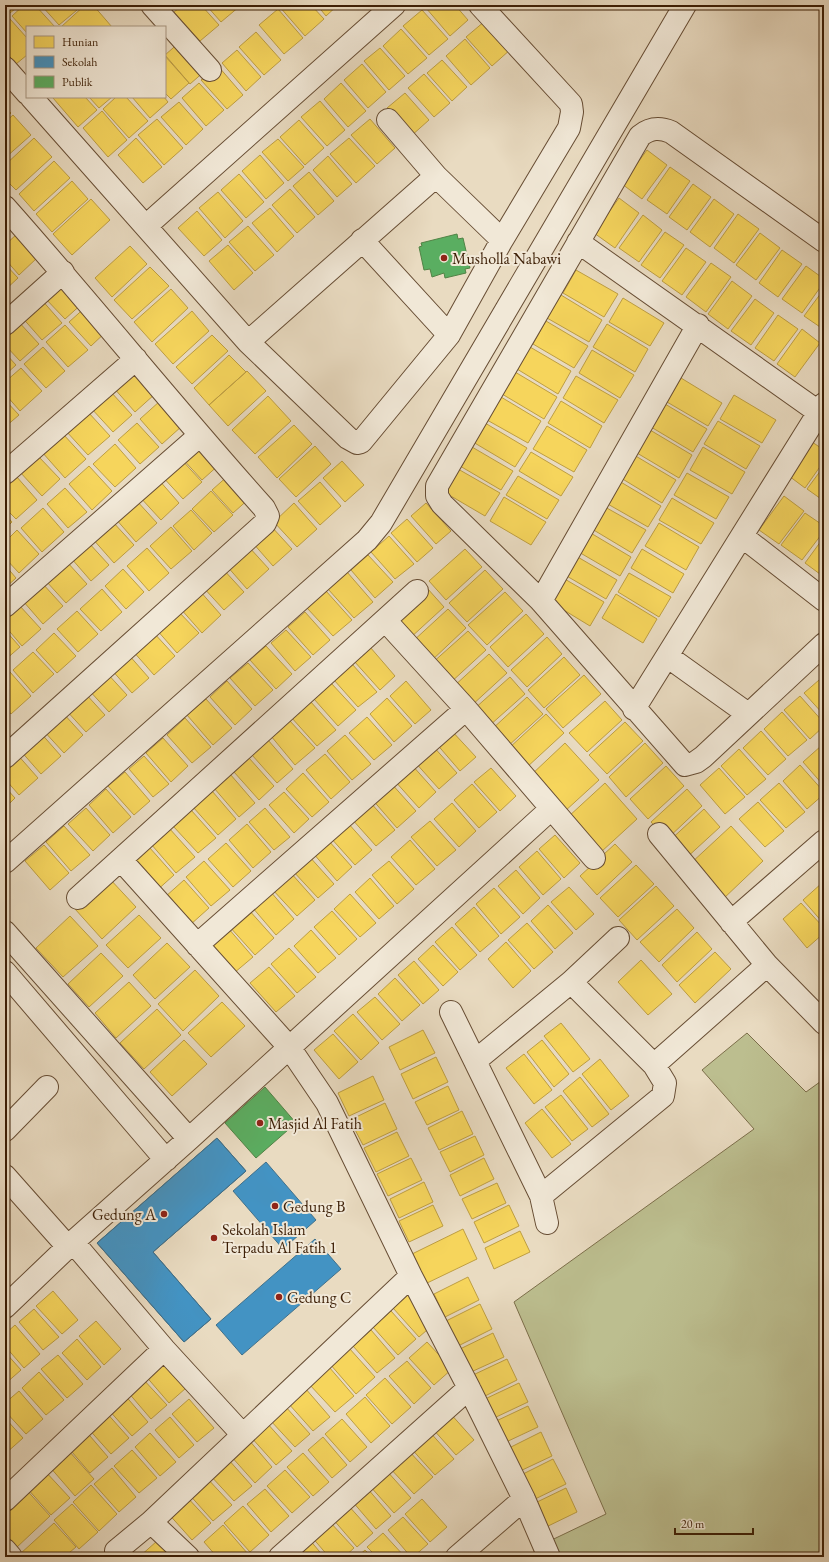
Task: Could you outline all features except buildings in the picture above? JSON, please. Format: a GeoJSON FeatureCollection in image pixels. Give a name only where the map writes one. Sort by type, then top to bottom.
{"type":"FeatureCollection","features":[{"type":"Feature","properties":{"kind":"street"},"geometry":{"type":"LineString","coordinates":[[152,5],[210,70]]}},
{"type":"Feature","properties":{"kind":"street"},"geometry":{"type":"LineString","coordinates":[[146,226],[394,5]]}},
{"type":"Feature","properties":{"kind":"street"},"geometry":{"type":"LineString","coordinates":[[32,98],[248,342],[348,438],[357,443],[364,439],[449,335],[502,240],[569,128],[572,112],[571,104],[480,5]]}},
{"type":"Feature","properties":{"kind":"street"},"geometry":{"type":"LineString","coordinates":[[5,862],[367,540],[381,523],[685,5]]}},
{"type":"Feature","properties":{"kind":"street"},"geometry":{"type":"LineString","coordinates":[[5,68],[26,92]]}},
{"type":"Feature","properties":{"kind":"street"},"geometry":{"type":"LineString","coordinates":[[388,120],[436,176],[502,240]]}},
{"type":"Feature","properties":{"kind":"street"},"geometry":{"type":"LineString","coordinates":[[824,241],[671,132],[654,128],[646,131],[640,136],[437,486],[437,496],[442,504],[541,601],[634,709],[685,765],[696,762],[824,644]]}},
{"type":"Feature","properties":{"kind":"street"},"geometry":{"type":"LineString","coordinates":[[248,342],[436,176]]}},
{"type":"Feature","properties":{"kind":"street"},"geometry":{"type":"LineString","coordinates":[[5,207],[63,272],[199,436],[264,508],[268,516],[265,523],[5,757]]}},
{"type":"Feature","properties":{"kind":"street"},"geometry":{"type":"LineString","coordinates":[[362,240],[449,335]]}},
{"type":"Feature","properties":{"kind":"street"},"geometry":{"type":"LineString","coordinates":[[578,242],[822,411],[634,709]]}},
{"type":"Feature","properties":{"kind":"street"},"geometry":{"type":"LineString","coordinates":[[5,324],[63,272]]}},
{"type":"Feature","properties":{"kind":"street"},"geometry":{"type":"LineString","coordinates":[[541,601],[698,325]]}},
{"type":"Feature","properties":{"kind":"street"},"geometry":{"type":"LineString","coordinates":[[5,473],[136,359]]}},
{"type":"Feature","properties":{"kind":"street"},"geometry":{"type":"LineString","coordinates":[[5,606],[199,436]]}},
{"type":"Feature","properties":{"kind":"street"},"geometry":{"type":"LineString","coordinates":[[743,537],[824,600]]}},
{"type":"Feature","properties":{"kind":"street"},"geometry":{"type":"LineString","coordinates":[[78,898],[417,592]]}},
{"type":"Feature","properties":{"kind":"street"},"geometry":{"type":"LineString","coordinates":[[385,620],[466,709],[594,858]]}},
{"type":"Feature","properties":{"kind":"street"},"geometry":{"type":"LineString","coordinates":[[667,656],[748,714]]}},
{"type":"Feature","properties":{"kind":"street"},"geometry":{"type":"LineString","coordinates":[[197,945],[466,709]]}},
{"type":"Feature","properties":{"kind":"street"},"geometry":{"type":"LineString","coordinates":[[5,1307],[71,1244],[166,1160],[288,1047],[551,809]]}},
{"type":"Feature","properties":{"kind":"street"},"geometry":{"type":"LineString","coordinates":[[659,834],[767,965],[824,1023]]}},
{"type":"Feature","properties":{"kind":"street"},"geometry":{"type":"LineString","coordinates":[[731,922],[824,841]]}},
{"type":"Feature","properties":{"kind":"street"},"geometry":{"type":"LineString","coordinates":[[121,860],[288,1047],[327,1103],[411,1276],[524,1499],[549,1557]]}},
{"type":"Feature","properties":{"kind":"street"},"geometry":{"type":"LineString","coordinates":[[5,932],[189,1139]]}},
{"type":"Feature","properties":{"kind":"street"},"geometry":{"type":"LineString","coordinates":[[475,1061],[571,982],[618,938]]}},
{"type":"Feature","properties":{"kind":"street"},"geometry":{"type":"LineString","coordinates":[[5,968],[22,952]]}},
{"type":"Feature","properties":{"kind":"street"},"geometry":{"type":"LineString","coordinates":[[654,1065],[767,965]]}},
{"type":"Feature","properties":{"kind":"street"},"geometry":{"type":"LineString","coordinates":[[5,972],[166,1160]]}},
{"type":"Feature","properties":{"kind":"street"},"geometry":{"type":"LineString","coordinates":[[542,1196],[663,1096],[665,1083],[654,1065],[571,982]]}},
{"type":"Feature","properties":{"kind":"street"},"geometry":{"type":"LineString","coordinates":[[451,1012],[542,1196],[547,1223]]}},
{"type":"Feature","properties":{"kind":"street"},"geometry":{"type":"LineString","coordinates":[[5,1130],[47,1087]]}},
{"type":"Feature","properties":{"kind":"street"},"geometry":{"type":"LineString","coordinates":[[5,1176],[71,1244],[164,1350],[242,1434]]}},
{"type":"Feature","properties":{"kind":"street"},"geometry":{"type":"LineString","coordinates":[[116,1551],[151,1522],[242,1434],[411,1276]]}},
{"type":"Feature","properties":{"kind":"street"},"geometry":{"type":"LineString","coordinates":[[5,1500],[164,1350]]}},
{"type":"Feature","properties":{"kind":"street"},"geometry":{"type":"LineString","coordinates":[[280,1557],[469,1388]]}},
{"type":"Feature","properties":{"kind":"street"},"geometry":{"type":"LineString","coordinates":[[457,1557],[524,1499]]}},
{"type":"Feature","properties":{"kind":"street"},"geometry":{"type":"LineString","coordinates":[[151,1522],[188,1557]]}},
{"type":"Feature","properties":{"kind":"street"},"geometry":{"type":"LineString","coordinates":[[5,1550],[11,1557]]}},
{"type":"Feature","properties":{"kind":"green space"},"geometry":{"type":"Polygon","coordinates":[[[747,1033],[806,1092],[824,1079],[824,1557],[542,1557],[537,1547],[606,1514],[514,1302],[754,1129],[702,1070],[747,1033]]]}},
{"type":"Feature","properties":{"kind":"place","name":"Musholla Nabawi"},"geometry":{"type":"Point","coordinates":[444,258]}},
{"type":"Feature","properties":{"kind":"place","name":"Masjid Al Fatih"},"geometry":{"type":"Point","coordinates":[260,1123]}},
{"type":"Feature","properties":{"kind":"place","name":"Gedung B"},"geometry":{"type":"Point","coordinates":[275,1206]}},
{"type":"Feature","properties":{"kind":"place","name":"Gedung A"},"geometry":{"type":"Point","coordinates":[164,1214]}},
{"type":"Feature","properties":{"kind":"place","name":"Sekolah Islam Terpadu Al Fatih 1"},"geometry":{"type":"Point","coordinates":[214,1238]}},
{"type":"Feature","properties":{"kind":"place","name":"Gedung C"},"geometry":{"type":"Point","coordinates":[279,1297]}}]}
